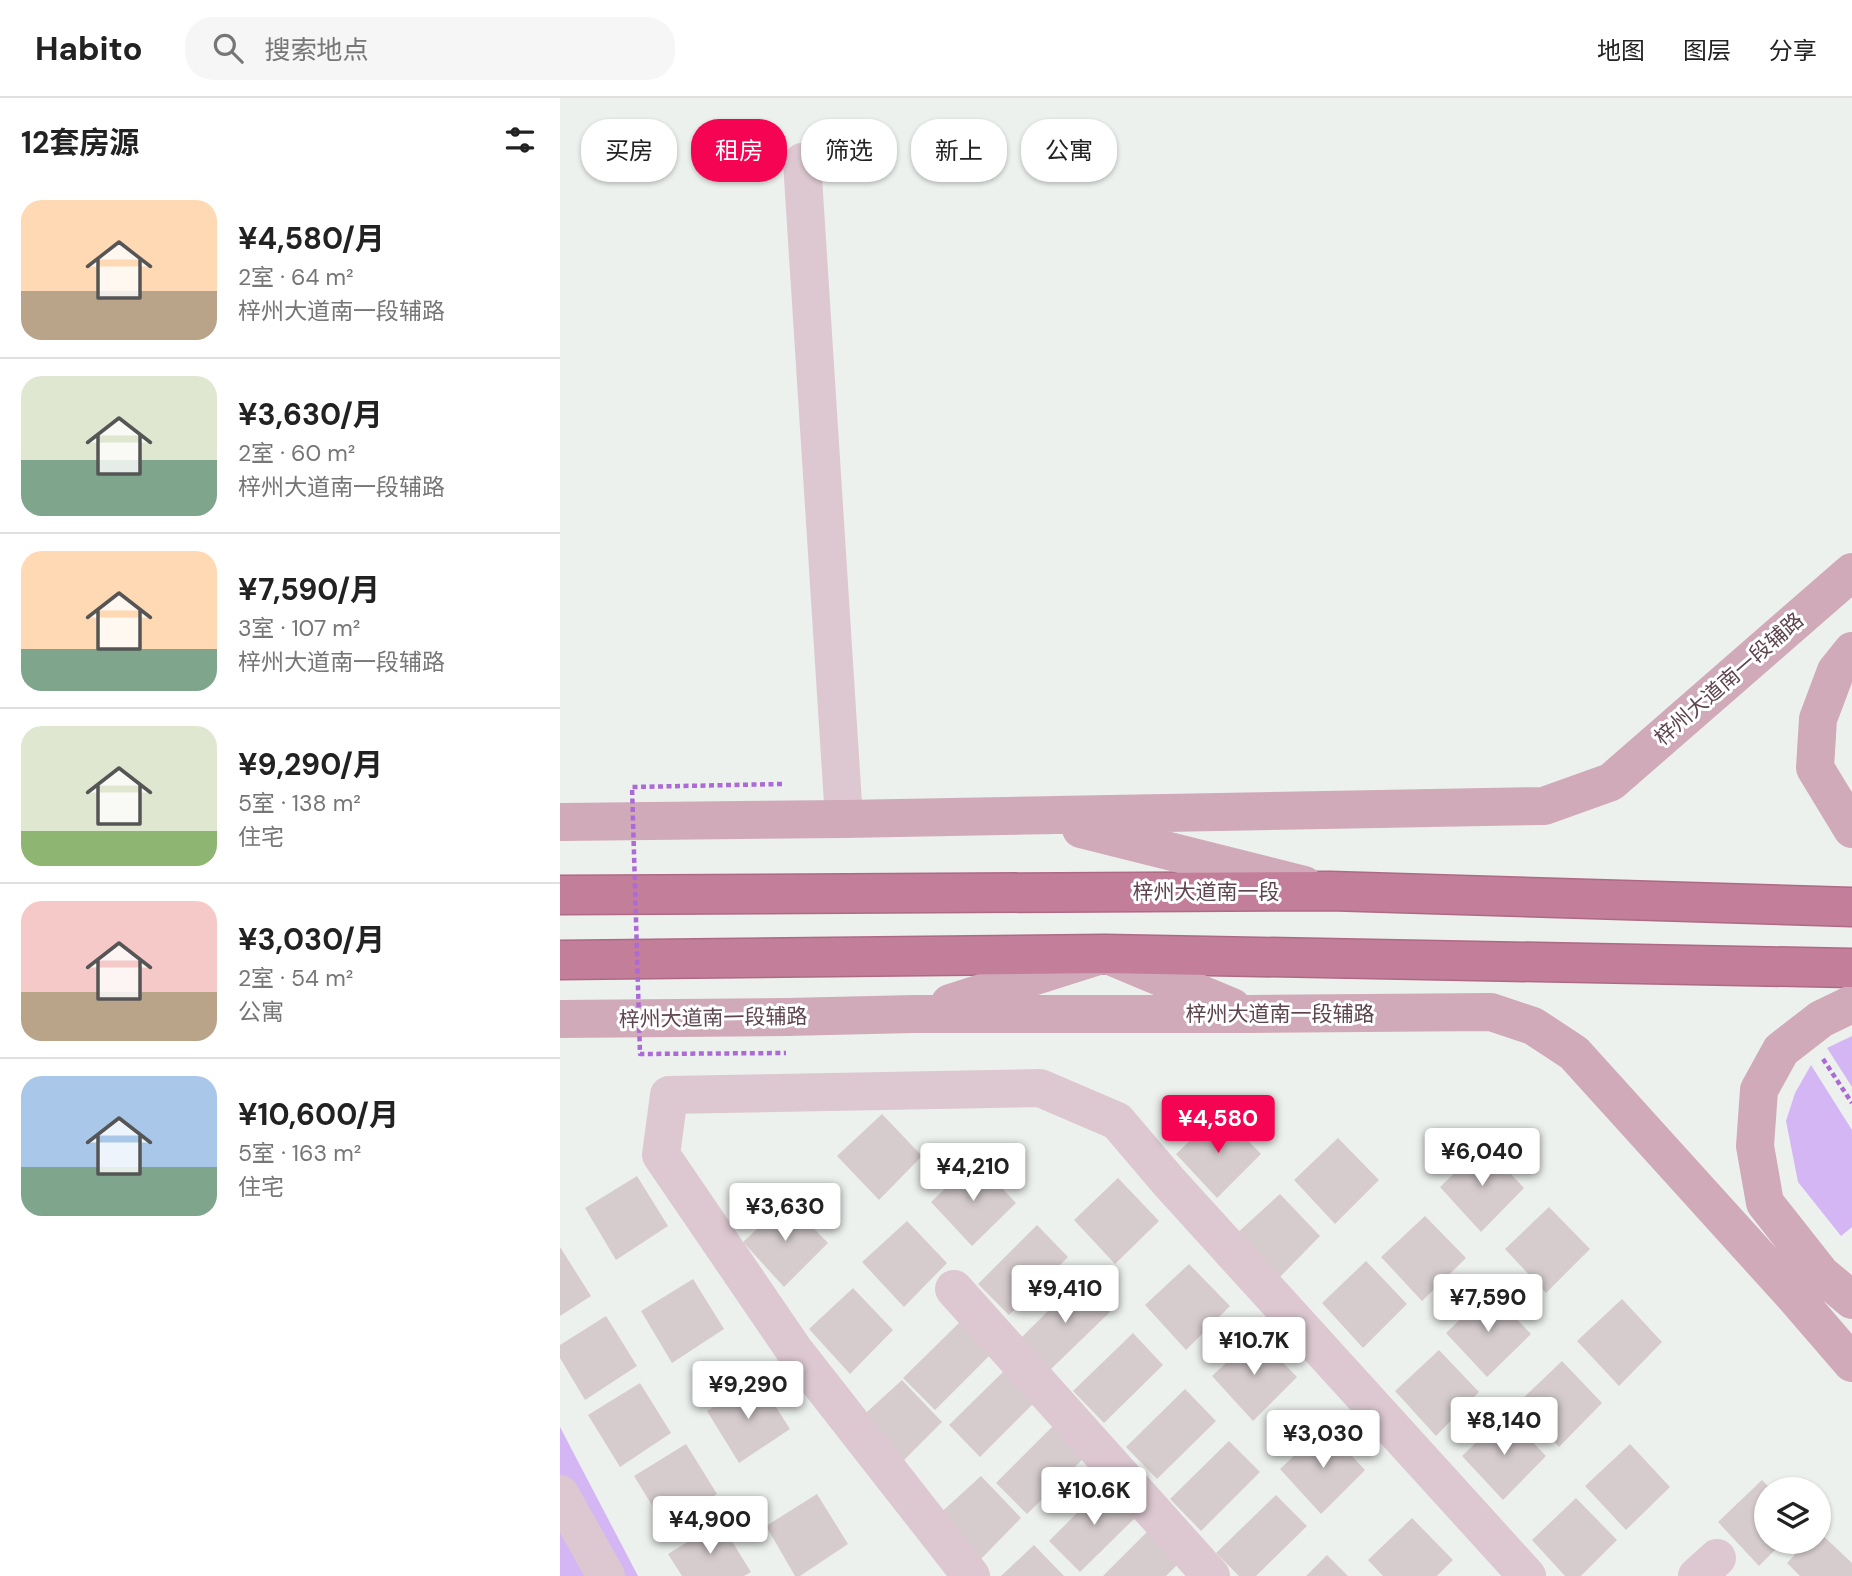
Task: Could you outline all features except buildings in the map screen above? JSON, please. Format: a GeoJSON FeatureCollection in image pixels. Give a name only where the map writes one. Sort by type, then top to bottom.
{"type":"FeatureCollection","features":[{"type":"Feature","properties":{"kind":"highway","name":"梓州大道南一段"},"geometry":{"type":"LineString","coordinates":[[560,895],[1330,891],[1852,908]]}},
{"type":"Feature","properties":{"kind":"highway"},"geometry":{"type":"LineString","coordinates":[[560,960],[1105,954],[1852,968]]}},
{"type":"Feature","properties":{"kind":"main road","name":"梓州大道南一段辅路"},"geometry":{"type":"LineString","coordinates":[[560,822],[1544,806],[1611,782],[1852,572]]}},
{"type":"Feature","properties":{"kind":"main road"},"geometry":{"type":"LineString","coordinates":[[1852,651],[1836,671],[1818,719],[1815,768],[1852,829]]}},
{"type":"Feature","properties":{"kind":"main road"},"geometry":{"type":"LineString","coordinates":[[1030,816],[1330,891]]}},
{"type":"Feature","properties":{"kind":"main road"},"geometry":{"type":"LineString","coordinates":[[914,1014],[1105,954],[1250,1014]]}},
{"type":"Feature","properties":{"kind":"main road"},"geometry":{"type":"LineString","coordinates":[[1852,1004],[1821,1018],[1781,1050],[1759,1090],[1755,1146],[1765,1203],[1821,1274],[1852,1300]]}},
{"type":"Feature","properties":{"kind":"main road","name":"梓州大道南一段辅路"},"geometry":{"type":"LineString","coordinates":[[560,1019],[914,1014],[1491,1012],[1533,1026],[1574,1053],[1852,1363]]}},
{"type":"Feature","properties":{"kind":"street"},"geometry":{"type":"LineString","coordinates":[[803,182],[844,819]]}},
{"type":"Feature","properties":{"kind":"street"},"geometry":{"type":"LineString","coordinates":[[971,1576],[794,1350],[661,1155],[669,1095],[1040,1088],[1116,1121],[1527,1576]]}},
{"type":"Feature","properties":{"kind":"street"},"geometry":{"type":"LineString","coordinates":[[954,1289],[1211,1576]]}},
{"type":"Feature","properties":{"kind":"street"},"geometry":{"type":"LineString","coordinates":[[560,1494],[606,1576]]}},
{"type":"Feature","properties":{"kind":"path"},"geometry":{"type":"LineString","coordinates":[[782,785],[632,787],[640,1055],[786,1053]]}},
{"type":"Feature","properties":{"kind":"path"},"geometry":{"type":"LineString","coordinates":[[1820,1054],[1852,1103]]}},
{"type":"Feature","properties":{"kind":"shaded area"},"geometry":{"type":"Polygon","coordinates":[[[1852,1036],[1852,1087],[1827,1048],[1852,1036]]]}},
{"type":"Feature","properties":{"kind":"shaded area"},"geometry":{"type":"Polygon","coordinates":[[[1811,1065],[1852,1130],[1852,1227],[1841,1236],[1798,1182],[1786,1121],[1795,1093],[1811,1065]]]}},
{"type":"Feature","properties":{"kind":"shaded area"},"geometry":{"type":"Polygon","coordinates":[[[560,1427],[638,1576],[560,1576],[560,1427]]]}}]}
